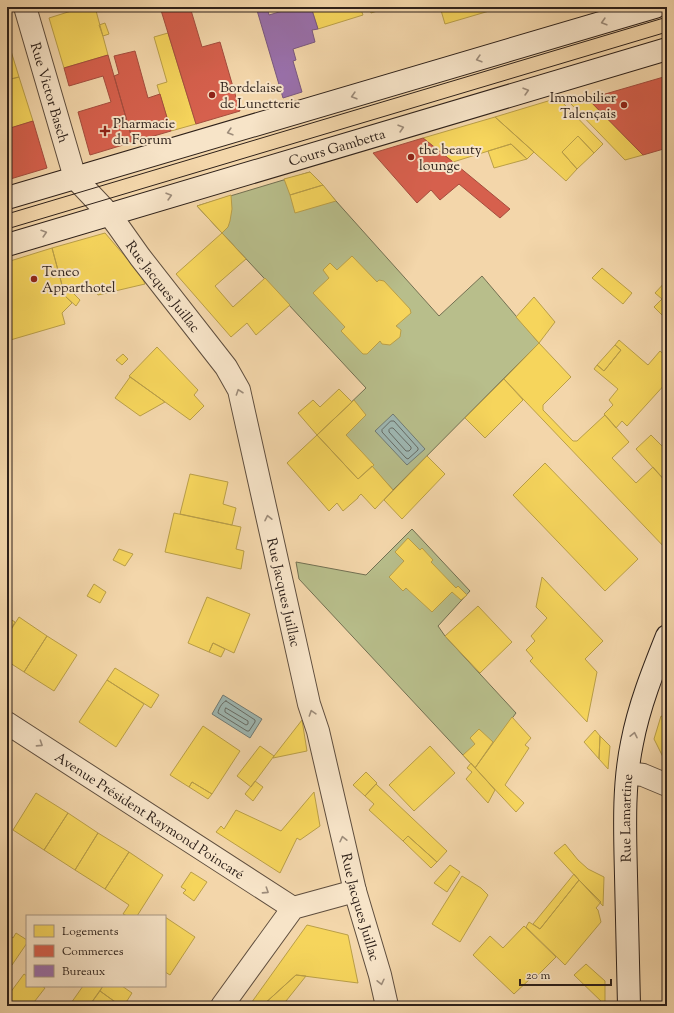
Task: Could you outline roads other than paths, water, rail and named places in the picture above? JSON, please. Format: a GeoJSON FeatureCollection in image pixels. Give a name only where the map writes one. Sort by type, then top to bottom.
{"type":"FeatureCollection","features":[{"type":"Feature","properties":{"kind":"street","name":"Rue Victor Basch"},"geometry":{"type":"LineString","coordinates":[[25,7],[75,178]]}},
{"type":"Feature","properties":{"kind":"street"},"geometry":{"type":"LineString","coordinates":[[7,198],[655,7]]}},
{"type":"Feature","properties":{"kind":"street","name":"Cours Gambetta"},"geometry":{"type":"LineString","coordinates":[[7,245],[667,49]]}},
{"type":"Feature","properties":{"kind":"street","name":"Rue Jacques Juillac"},"geometry":{"type":"LineString","coordinates":[[75,178],[109,214],[140,257],[226,367],[239,390],[309,704],[318,731],[355,891],[380,975],[387,1006]]}},
{"type":"Feature","properties":{"kind":"street","name":"Rue Lamartine"},"geometry":{"type":"LineString","coordinates":[[629,1006],[625,824],[628,774],[637,717],[651,675],[667,636]]}},
{"type":"Feature","properties":{"kind":"street","name":"Avenue Président Raymond Poincaré"},"geometry":{"type":"LineString","coordinates":[[7,723],[293,908]]}},
{"type":"Feature","properties":{"kind":"street"},"geometry":{"type":"LineString","coordinates":[[628,774],[643,775],[667,786]]}},
{"type":"Feature","properties":{"kind":"street"},"geometry":{"type":"LineString","coordinates":[[222,1006],[293,908],[355,891]]}},
{"type":"Feature","properties":{"kind":"water"},"geometry":{"type":"Polygon","coordinates":[[[393,414],[425,449],[407,465],[375,431],[393,414]]]}},
{"type":"Feature","properties":{"kind":"water"},"geometry":{"type":"Polygon","coordinates":[[[223,695],[262,719],[250,738],[212,714],[223,695]]]}},
{"type":"Feature","properties":{"kind":"tram line"},"geometry":{"type":"LineString","coordinates":[[7,214],[667,17]]}},
{"type":"Feature","properties":{"kind":"tram line"},"geometry":{"type":"LineString","coordinates":[[7,229],[667,32]]}},
{"type":"Feature","properties":{"kind":"place","name":"Bordelaise de Lunetterie"},"geometry":{"type":"Point","coordinates":[212,95]}},
{"type":"Feature","properties":{"kind":"place","name":"Immobilier Talençais"},"geometry":{"type":"Point","coordinates":[624,105]}},
{"type":"Feature","properties":{"kind":"place","name":"Pharmacie du Forum"},"geometry":{"type":"Point","coordinates":[105,131]}},
{"type":"Feature","properties":{"kind":"place","name":"the beauty lounge"},"geometry":{"type":"Point","coordinates":[411,157]}},
{"type":"Feature","properties":{"kind":"place","name":"Teneo Apparthotel"},"geometry":{"type":"Point","coordinates":[34,279]}}]}
